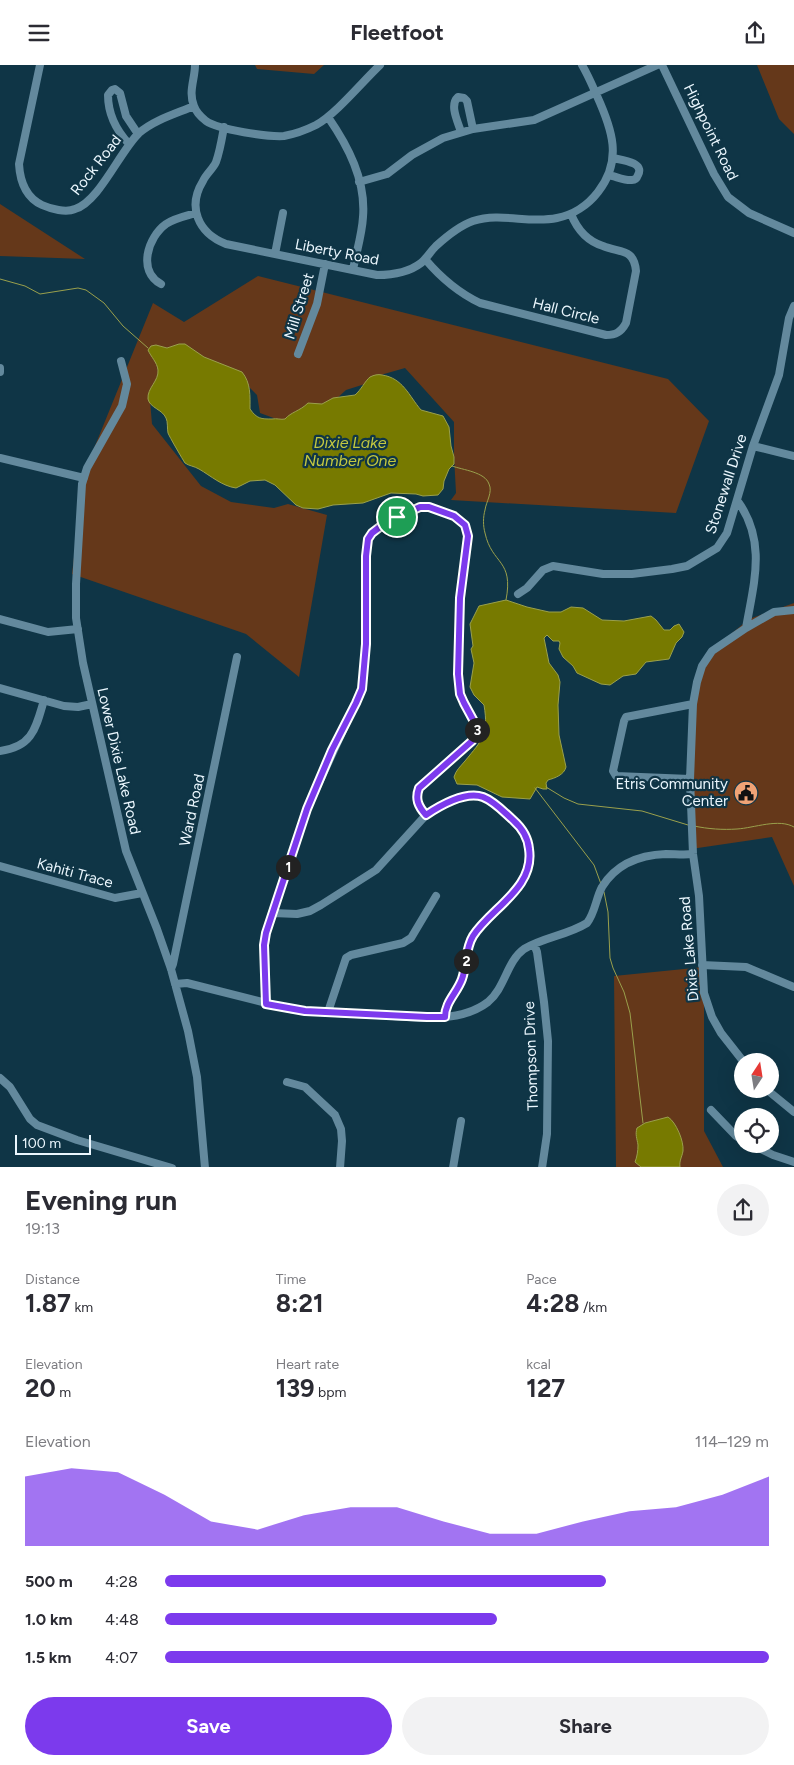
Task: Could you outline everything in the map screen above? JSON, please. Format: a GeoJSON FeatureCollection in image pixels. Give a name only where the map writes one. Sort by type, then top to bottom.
{"type":"FeatureCollection","features":[{"type":"Feature","properties":{"kind":"street","name":"Rock Road"},"geometry":{"type":"LineString","coordinates":[[40,65],[19,164],[23,186],[32,198],[43,206],[64,211],[77,209],[89,201],[113,171],[129,144],[138,134],[155,122],[194,106]]}},
{"type":"Feature","properties":{"kind":"street"},"geometry":{"type":"LineString","coordinates":[[195,65],[191,93],[198,114],[206,121],[224,127],[264,135],[284,135],[307,129],[328,117],[380,65]]}},
{"type":"Feature","properties":{"kind":"street"},"geometry":{"type":"LineString","coordinates":[[582,65],[596,93]]}},
{"type":"Feature","properties":{"kind":"street"},"geometry":{"type":"LineString","coordinates":[[359,182],[387,174],[424,147],[460,132],[534,120],[657,65]]}},
{"type":"Feature","properties":{"kind":"street","name":"Highpoint Road"},"geometry":{"type":"LineString","coordinates":[[662,65],[714,174],[728,197],[749,213],[794,233]]}},
{"type":"Feature","properties":{"kind":"street"},"geometry":{"type":"LineString","coordinates":[[129,144],[119,133],[112,119],[108,95],[112,90],[120,93],[126,117],[138,134]]}},
{"type":"Feature","properties":{"kind":"street","name":"Liberty Road"},"geometry":{"type":"LineString","coordinates":[[196,213],[203,229],[217,240],[325,265],[377,275],[393,275],[411,269],[425,259],[449,234],[474,220],[498,217],[546,220],[571,214],[583,207],[602,187],[613,158],[611,129],[596,93]]}},
{"type":"Feature","properties":{"kind":"street"},"geometry":{"type":"LineString","coordinates":[[460,132],[454,105],[458,97],[464,98],[467,101],[474,129]]}},
{"type":"Feature","properties":{"kind":"street"},"geometry":{"type":"LineString","coordinates":[[328,117],[348,148],[363,199],[363,216],[353,270]]}},
{"type":"Feature","properties":{"kind":"street"},"geometry":{"type":"LineString","coordinates":[[161,284],[152,278],[148,269],[148,254],[152,240],[167,223],[196,213],[198,191],[216,161],[224,127]]}},
{"type":"Feature","properties":{"kind":"street"},"geometry":{"type":"LineString","coordinates":[[608,175],[631,180],[640,173],[639,167],[635,163],[613,158]]}},
{"type":"Feature","properties":{"kind":"street"},"geometry":{"type":"LineString","coordinates":[[275,254],[283,213]]}},
{"type":"Feature","properties":{"kind":"street","name":"Hall Circle"},"geometry":{"type":"LineString","coordinates":[[425,259],[450,286],[464,296],[480,303],[606,335],[615,335],[622,330],[626,323],[636,262],[627,253],[602,246],[589,239],[578,228],[571,214]]}},
{"type":"Feature","properties":{"kind":"street","name":"Mill Street"},"geometry":{"type":"LineString","coordinates":[[298,354],[316,304],[325,265]]}},
{"type":"Feature","properties":{"kind":"street","name":"Stonewall Drive"},"geometry":{"type":"LineString","coordinates":[[518,594],[527,588],[543,570],[553,565],[620,575],[672,569],[687,566],[712,552],[721,543],[727,533],[753,446],[779,375],[788,318],[794,306]]}},
{"type":"Feature","properties":{"kind":"street","name":"Lower Dixie Lake Road"},"geometry":{"type":"LineString","coordinates":[[121,361],[127,384],[122,406],[86,467],[84,478],[76,584],[78,629],[83,663],[126,851],[171,969],[188,1031],[195,1061],[205,1167]]}},
{"type":"Feature","properties":{"kind":"street"},"geometry":{"type":"LineString","coordinates":[[753,446],[794,456]]}},
{"type":"Feature","properties":{"kind":"street"},"geometry":{"type":"LineString","coordinates":[[0,458],[84,478]]}},
{"type":"Feature","properties":{"kind":"street"},"geometry":{"type":"LineString","coordinates":[[737,500],[750,521],[756,546],[755,580],[746,628]]}},
{"type":"Feature","properties":{"kind":"street"},"geometry":{"type":"LineString","coordinates":[[266,1004],[264,945],[273,913],[307,809],[332,750],[362,689],[366,644],[366,556],[368,539],[372,533],[385,523],[420,507],[437,509],[454,516],[465,525],[468,536],[460,598],[458,683],[464,703],[476,723],[477,732],[472,741],[419,788],[416,794],[417,802],[426,815]]}},
{"type":"Feature","properties":{"kind":"street","name":"Dixie Lake Road"},"geometry":{"type":"LineString","coordinates":[[737,1053],[721,1033],[712,1017],[704,993],[699,896],[693,854],[690,779],[693,704],[697,682],[707,657],[717,646],[774,613],[794,609]]}},
{"type":"Feature","properties":{"kind":"street"},"geometry":{"type":"LineString","coordinates":[[0,619],[48,632],[78,629]]}},
{"type":"Feature","properties":{"kind":"street","name":"Ward Road"},"geometry":{"type":"LineString","coordinates":[[171,969],[237,657]]}},
{"type":"Feature","properties":{"kind":"street"},"geometry":{"type":"LineString","coordinates":[[0,688],[64,706],[78,707],[92,703]]}},
{"type":"Feature","properties":{"kind":"street"},"geometry":{"type":"LineString","coordinates":[[0,751],[10,750],[29,739],[35,729],[44,700]]}},
{"type":"Feature","properties":{"kind":"street"},"geometry":{"type":"LineString","coordinates":[[690,779],[616,776],[614,771],[626,717],[693,704]]}},
{"type":"Feature","properties":{"kind":"street"},"geometry":{"type":"LineString","coordinates":[[273,913],[297,914],[310,911],[376,870],[426,815],[463,797],[473,795],[483,797],[492,802],[518,825],[526,838],[530,852],[528,867],[522,882],[480,926],[472,938],[467,951],[462,979],[446,1006],[445,1017]]}},
{"type":"Feature","properties":{"kind":"street"},"geometry":{"type":"LineString","coordinates":[[175,984],[187,983],[266,1004],[290,1009],[328,1013],[445,1017],[472,1011],[488,1002],[500,989],[517,956],[524,950],[534,944],[587,923],[591,918],[596,899],[603,886],[612,874],[624,864],[654,855],[693,854]]}},
{"type":"Feature","properties":{"kind":"street","name":"Kahiti Trace"},"geometry":{"type":"LineString","coordinates":[[0,866],[115,898],[142,893]]}},
{"type":"Feature","properties":{"kind":"street"},"geometry":{"type":"LineString","coordinates":[[328,1013],[346,958],[351,955],[404,943],[411,938],[436,896]]}},
{"type":"Feature","properties":{"kind":"street","name":"Thompson Drive"},"geometry":{"type":"LineString","coordinates":[[534,944],[537,952],[548,1041],[547,1134],[542,1167]]}},
{"type":"Feature","properties":{"kind":"street"},"geometry":{"type":"LineString","coordinates":[[702,965],[746,967],[794,987]]}},
{"type":"Feature","properties":{"kind":"street"},"geometry":{"type":"LineString","coordinates":[[0,1078],[10,1087],[30,1119],[37,1125],[77,1140],[172,1167]]}},
{"type":"Feature","properties":{"kind":"street"},"geometry":{"type":"LineString","coordinates":[[287,1082],[305,1087],[336,1115],[341,1129],[342,1141],[340,1167]]}},
{"type":"Feature","properties":{"kind":"street"},"geometry":{"type":"LineString","coordinates":[[777,1098],[794,1112]]}},
{"type":"Feature","properties":{"kind":"street"},"geometry":{"type":"LineString","coordinates":[[711,1110],[734,1134]]}},
{"type":"Feature","properties":{"kind":"street"},"geometry":{"type":"LineString","coordinates":[[453,1167],[461,1121]]}},
{"type":"Feature","properties":{"kind":"street"},"geometry":{"type":"LineString","coordinates":[[769,1153],[794,1162]]}},
{"type":"Feature","properties":{"kind":"shaded area"},"geometry":{"type":"Polygon","coordinates":[[[255,65],[324,65],[314,74],[257,69],[255,65]]]}},
{"type":"Feature","properties":{"kind":"shaded area"},"geometry":{"type":"Polygon","coordinates":[[[757,65],[794,65],[794,134],[779,119],[757,65]]]}},
{"type":"Feature","properties":{"kind":"shaded area"},"geometry":{"type":"Polygon","coordinates":[[[0,204],[85,259],[0,256],[0,204]]]}},
{"type":"Feature","properties":{"kind":"shaded area"},"geometry":{"type":"Polygon","coordinates":[[[258,276],[668,379],[709,421],[676,513],[451,500],[456,493],[454,422],[405,368],[384,374],[365,384],[346,390],[334,401],[296,420],[279,420],[260,413],[257,395],[240,378],[150,400],[152,424],[201,486],[231,502],[274,508],[288,504],[327,515],[299,677],[246,634],[72,574],[84,473],[153,303],[184,322],[258,276]]]}},
{"type":"Feature","properties":{"kind":"shaded area"},"geometry":{"type":"Polygon","coordinates":[[[794,603],[794,886],[772,837],[691,849],[692,781],[688,736],[692,699],[713,649],[749,619],[794,603]]]}},
{"type":"Feature","properties":{"kind":"shaded area"},"geometry":{"type":"Polygon","coordinates":[[[704,967],[704,1131],[723,1167],[616,1167],[614,976],[704,967]]]}},
{"type":"Feature","properties":{"kind":"water","name":"Dixie Lake Number One"},"geometry":{"type":"Polygon","coordinates":[[[185,344],[204,357],[242,372],[250,394],[250,409],[257,417],[262,418],[285,419],[308,403],[322,404],[333,398],[355,395],[368,379],[374,375],[382,375],[395,380],[405,388],[421,410],[443,416],[449,427],[454,464],[449,469],[443,489],[438,495],[423,496],[391,493],[363,503],[333,505],[318,509],[303,508],[296,505],[275,485],[265,480],[250,481],[236,488],[221,483],[199,469],[185,463],[168,433],[166,418],[151,405],[148,399],[149,391],[157,378],[158,370],[148,350],[151,346],[156,345],[167,348],[185,344]]]}},
{"type":"Feature","properties":{"kind":"water"},"geometry":{"type":"Polygon","coordinates":[[[506,600],[549,612],[561,612],[571,607],[583,608],[602,620],[624,621],[651,616],[664,630],[670,630],[679,624],[684,632],[676,643],[669,659],[646,662],[636,674],[623,676],[610,685],[601,684],[577,673],[573,666],[563,657],[559,649],[559,641],[553,641],[547,635],[544,638],[549,663],[558,675],[560,682],[558,705],[559,735],[566,767],[561,774],[548,780],[546,783],[547,789],[537,787],[530,799],[502,797],[477,785],[457,784],[454,777],[458,769],[480,742],[486,723],[484,705],[474,695],[470,687],[474,663],[471,649],[473,646],[470,624],[479,606],[506,600]]]}},
{"type":"Feature","properties":{"kind":"water"},"geometry":{"type":"Polygon","coordinates":[[[668,1117],[677,1127],[681,1137],[683,1151],[680,1167],[641,1167],[635,1162],[638,1147],[637,1128],[645,1123],[668,1117]]]}},
{"type":"Feature","properties":{"kind":"waterway"},"geometry":{"type":"LineString","coordinates":[[0,279],[25,286],[40,294],[78,288],[86,290],[104,303],[123,326],[148,348]]}},
{"type":"Feature","properties":{"kind":"waterway"},"geometry":{"type":"LineString","coordinates":[[452,466],[478,474],[487,480],[489,484],[490,494],[484,513],[484,527],[488,543],[505,569],[508,587],[506,600]]}},
{"type":"Feature","properties":{"kind":"waterway"},"geometry":{"type":"LineString","coordinates":[[546,787],[578,804],[642,811],[688,825]]}},
{"type":"Feature","properties":{"kind":"waterway"},"geometry":{"type":"LineString","coordinates":[[535,788],[594,865],[601,884]]}},
{"type":"Feature","properties":{"kind":"waterway"},"geometry":{"type":"LineString","coordinates":[[694,826],[710,829],[732,829],[781,823],[794,827]]}},
{"type":"Feature","properties":{"kind":"waterway"},"geometry":{"type":"LineString","coordinates":[[604,892],[608,912],[610,958],[624,992],[630,1013],[643,1123]]}},
{"type":"Feature","properties":{"kind":"place","name":"Etris Community Center"},"geometry":{"type":"Point","coordinates":[746,793]}},
{"type":"Feature","properties":{"kind":"route"},"geometry":{"type":"LineString","coordinates":[[420,507],[437,509],[454,516],[465,525],[468,536],[460,598],[458,683],[464,703],[476,723],[477,732],[472,741],[423,783],[416,794],[417,802],[426,815],[463,797],[473,795],[483,797],[492,802],[523,831],[530,852],[526,875],[517,889],[480,926],[472,938],[467,951],[462,979],[458,989],[446,1006],[445,1017],[305,1011],[266,1004],[264,945],[266,933],[307,809],[332,750],[362,689],[366,644],[366,556],[368,539],[372,533],[385,523],[397,517],[420,507]]}}]}
